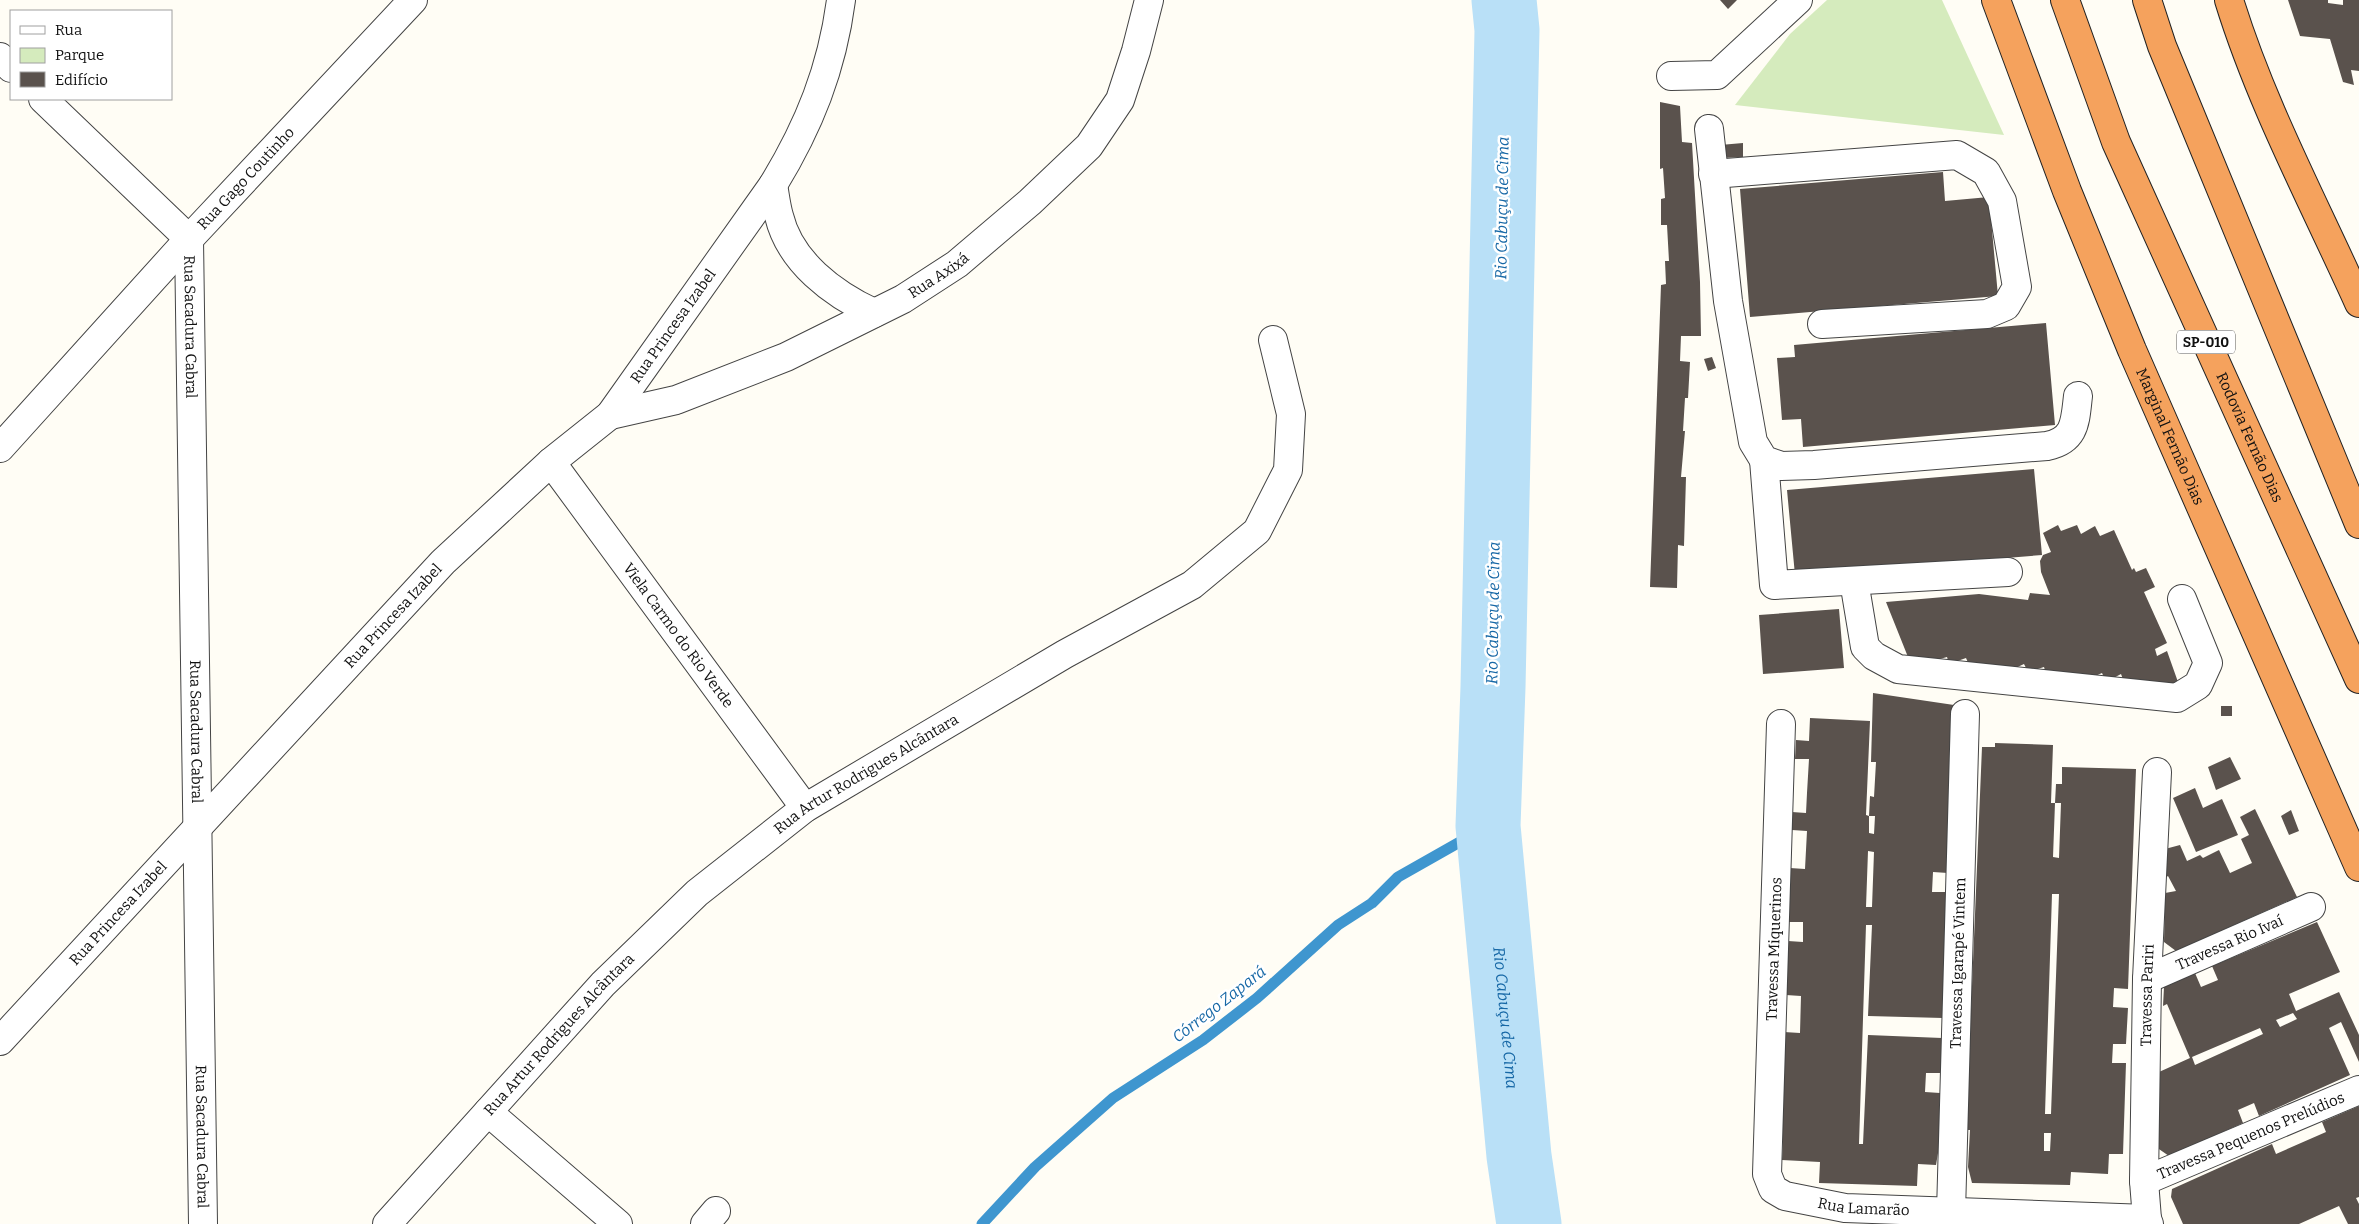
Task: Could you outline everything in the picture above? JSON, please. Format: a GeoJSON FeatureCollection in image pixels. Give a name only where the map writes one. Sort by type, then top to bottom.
{"type":"FeatureCollection","features":[{"type":"Feature","properties":{"kind":"highway","name":"Marginal Fernão Dias"},"geometry":{"type":"LineString","coordinates":[[1996,0],[2067,192],[2132,350],[2359,867]]}},
{"type":"Feature","properties":{"kind":"highway","name":"Rodovia Fernão Dias"},"geometry":{"type":"LineString","coordinates":[[2065,0],[2116,142],[2359,679]]}},
{"type":"Feature","properties":{"kind":"highway"},"geometry":{"type":"LineString","coordinates":[[2147,0],[2162,46],[2359,524]]}},
{"type":"Feature","properties":{"kind":"highway"},"geometry":{"type":"LineString","coordinates":[[2229,0],[2240,36],[2276,122],[2359,303]]}},
{"type":"Feature","properties":{"kind":"street","name":"Rua Gago Coutinho"},"geometry":{"type":"LineString","coordinates":[[0,448],[189,238],[413,0]]}},
{"type":"Feature","properties":{"kind":"street","name":"Rua Princesa Izabel"},"geometry":{"type":"LineString","coordinates":[[0,1041],[443,562],[551,462],[610,415],[773,185],[795,149],[821,90],[836,40],[841,0]]}},
{"type":"Feature","properties":{"kind":"street","name":"Rua Axixá"},"geometry":{"type":"LineString","coordinates":[[610,415],[676,400],[786,357],[904,299],[957,264],[1030,202],[1089,146],[1120,100],[1136,51],[1149,0]]}},
{"type":"Feature","properties":{"kind":"street"},"geometry":{"type":"LineString","coordinates":[[1671,76],[1716,74],[1798,0]]}},
{"type":"Feature","properties":{"kind":"street"},"geometry":{"type":"LineString","coordinates":[[0,57],[10,67]]}},
{"type":"Feature","properties":{"kind":"street"},"geometry":{"type":"LineString","coordinates":[[44,100],[189,238]]}},
{"type":"Feature","properties":{"kind":"street"},"geometry":{"type":"LineString","coordinates":[[1709,129],[1728,301],[1753,442],[1764,460],[1774,585],[2008,572]]}},
{"type":"Feature","properties":{"kind":"street"},"geometry":{"type":"LineString","coordinates":[[1714,174],[1957,156],[1986,172],[2002,201],[2017,287],[2006,306],[1987,314],[1822,324]]}},
{"type":"Feature","properties":{"kind":"street"},"geometry":{"type":"LineString","coordinates":[[773,185],[779,217],[791,244],[814,275],[843,298],[874,313]]}},
{"type":"Feature","properties":{"kind":"street","name":"Rua Sacadura Cabral"},"geometry":{"type":"LineString","coordinates":[[189,238],[203,1224]]}},
{"type":"Feature","properties":{"kind":"street","name":"Rua Artur Rodrigues Alcântara"},"geometry":{"type":"LineString","coordinates":[[387,1224],[603,984],[697,893],[804,808],[1065,654],[1192,585],[1258,531],[1288,470],[1291,414],[1273,340]]}},
{"type":"Feature","properties":{"kind":"street"},"geometry":{"type":"LineString","coordinates":[[1764,460],[1781,466],[1814,465],[2060,444],[2070,434],[2074,425],[2078,396]]}},
{"type":"Feature","properties":{"kind":"street","name":"Viela Carmo do Rio Verde"},"geometry":{"type":"LineString","coordinates":[[551,462],[804,808]]}},
{"type":"Feature","properties":{"kind":"street"},"geometry":{"type":"LineString","coordinates":[[1854,581],[1865,646],[1874,656],[1898,669],[2177,698],[2198,685],[2208,664],[2182,599]]}},
{"type":"Feature","properties":{"kind":"street","name":"Travessa Igarapé Vintem"},"geometry":{"type":"LineString","coordinates":[[1951,1212],[1965,714]]}},
{"type":"Feature","properties":{"kind":"street","name":"Travessa Miquerinos"},"geometry":{"type":"LineString","coordinates":[[1767,1174],[1781,724]]}},
{"type":"Feature","properties":{"kind":"street","name":"Travessa Pariri"},"geometry":{"type":"LineString","coordinates":[[2148,1222],[2144,1181],[2147,979],[2157,772]]}},
{"type":"Feature","properties":{"kind":"street","name":"Travessa Rio Ivaí"},"geometry":{"type":"LineString","coordinates":[[2147,979],[2311,906]]}},
{"type":"Feature","properties":{"kind":"street","name":"Travessa Pequenos Prelúdios"},"geometry":{"type":"LineString","coordinates":[[2144,1181],[2359,1090]]}},
{"type":"Feature","properties":{"kind":"street"},"geometry":{"type":"LineString","coordinates":[[488,1112],[618,1224]]}},
{"type":"Feature","properties":{"kind":"street","name":"Rua Lamarão"},"geometry":{"type":"LineString","coordinates":[[1767,1174],[1773,1188],[1785,1196],[1845,1216],[1951,1212],[2029,1220],[2148,1222]]}},
{"type":"Feature","properties":{"kind":"green space"},"geometry":{"type":"Polygon","coordinates":[[[1827,0],[1942,0],[2004,135],[1735,105],[1790,34],[1827,0]]]}},
{"type":"Feature","properties":{"kind":"building"},"geometry":{"type":"Polygon","coordinates":[[[1720,0],[1737,0],[1728,9],[1720,0]]]}},
{"type":"Feature","properties":{"kind":"building"},"geometry":{"type":"Polygon","coordinates":[[[2288,0],[2328,0],[2328,3],[2343,5],[2343,0],[2359,0],[2359,71],[2351,70],[2354,85],[2343,82],[2330,39],[2300,36],[2288,0]]]}},
{"type":"Feature","properties":{"kind":"building"},"geometry":{"type":"Polygon","coordinates":[[[1660,102],[1680,106],[1682,142],[1692,143],[1700,282],[1701,336],[1681,336],[1680,361],[1690,362],[1688,398],[1685,398],[1683,431],[1685,431],[1681,477],[1686,477],[1684,546],[1678,545],[1677,588],[1650,587],[1661,285],[1666,284],[1665,261],[1669,261],[1667,225],[1661,225],[1661,199],[1665,198],[1663,168],[1660,169],[1660,102]]]}},
{"type":"Feature","properties":{"kind":"building"},"geometry":{"type":"Polygon","coordinates":[[[1743,143],[1743,157],[1721,158],[1720,145],[1743,143]]]}},
{"type":"Feature","properties":{"kind":"building"},"geometry":{"type":"Polygon","coordinates":[[[1943,172],[1945,201],[1989,197],[1998,296],[1750,317],[1740,189],[1943,172]]]}},
{"type":"Feature","properties":{"kind":"building"},"geometry":{"type":"Polygon","coordinates":[[[2046,323],[2055,425],[1803,447],[1801,419],[1782,420],[1777,358],[1795,357],[1794,345],[2046,323]]]}},
{"type":"Feature","properties":{"kind":"building"},"geometry":{"type":"Polygon","coordinates":[[[1712,357],[1716,368],[1708,371],[1704,359],[1712,357]]]}},
{"type":"Feature","properties":{"kind":"building"},"geometry":{"type":"Polygon","coordinates":[[[2034,469],[2042,555],[1795,575],[1787,490],[2034,469]]]}},
{"type":"Feature","properties":{"kind":"building"},"geometry":{"type":"Polygon","coordinates":[[[2058,525],[2061,531],[2077,525],[2081,534],[2095,526],[2100,536],[2114,530],[2132,570],[2134,568],[2136,572],[2146,568],[2155,587],[2144,592],[2167,643],[2155,649],[2157,656],[2167,651],[2178,682],[2165,687],[2124,682],[2121,674],[2106,682],[2102,673],[2086,680],[2046,674],[2044,667],[2028,672],[2024,664],[2009,671],[1969,665],[1966,658],[1949,664],[1947,657],[1912,667],[1886,602],[1979,594],[2028,600],[2030,593],[2050,595],[2041,572],[2040,561],[2043,555],[2051,552],[2043,533],[2058,525]]]}},
{"type":"Feature","properties":{"kind":"building"},"geometry":{"type":"Polygon","coordinates":[[[1839,609],[1844,668],[1763,674],[1759,615],[1839,609]]]}},
{"type":"Feature","properties":{"kind":"building"},"geometry":{"type":"Polygon","coordinates":[[[1873,693],[1954,705],[1948,873],[1933,872],[1932,892],[1947,892],[1943,1018],[1868,1016],[1872,925],[1866,925],[1859,1144],[1863,1144],[1868,1035],[1942,1038],[1941,1073],[1926,1073],[1925,1092],[1940,1093],[1939,1147],[1936,1165],[1918,1164],[1917,1186],[1819,1183],[1820,1162],[1782,1160],[1783,1142],[1780,1142],[1784,1032],[1800,1033],[1801,996],[1786,995],[1788,941],[1803,942],[1803,922],[1788,922],[1790,868],[1805,869],[1807,831],[1792,830],[1792,812],[1806,813],[1809,759],[1795,759],[1796,740],[1809,741],[1810,718],[1870,721],[1866,815],[1869,816],[1870,796],[1874,797],[1876,762],[1871,762],[1873,693]],[[1869,816],[1869,833],[1874,834],[1875,816],[1869,816]],[[1868,851],[1866,907],[1872,907],[1874,852],[1868,851]]]}},
{"type":"Feature","properties":{"kind":"building"},"geometry":{"type":"Polygon","coordinates":[[[2221,706],[2232,706],[2232,716],[2221,716],[2221,706]]]}},
{"type":"Feature","properties":{"kind":"building"},"geometry":{"type":"Polygon","coordinates":[[[1995,743],[2053,745],[2051,803],[2055,803],[2056,784],[2062,784],[2062,767],[2136,769],[2128,989],[2114,988],[2113,1007],[2128,1008],[2126,1044],[2113,1044],[2112,1063],[2126,1063],[2123,1154],[2109,1154],[2108,1174],[2071,1172],[2070,1185],[1972,1183],[1968,1167],[1970,1130],[1966,1130],[1982,747],[1995,747],[1995,743]],[[2055,803],[2053,857],[2059,858],[2061,803],[2055,803]],[[2052,894],[2045,1114],[2051,1114],[2059,894],[2052,894]],[[2044,1133],[2044,1151],[2050,1151],[2051,1133],[2044,1133]]]}},
{"type":"Feature","properties":{"kind":"building"},"geometry":{"type":"Polygon","coordinates":[[[2230,757],[2241,779],[2216,790],[2208,767],[2230,757]]]}},
{"type":"Feature","properties":{"kind":"building"},"geometry":{"type":"Polygon","coordinates":[[[2195,788],[2203,808],[2222,799],[2238,835],[2196,852],[2173,798],[2195,788]]]}},
{"type":"Feature","properties":{"kind":"building"},"geometry":{"type":"Polygon","coordinates":[[[2255,809],[2297,897],[2176,951],[2164,942],[2165,893],[2176,891],[2168,876],[2165,878],[2165,849],[2180,845],[2187,861],[2200,855],[2203,858],[2219,850],[2230,873],[2252,863],[2241,839],[2249,835],[2240,817],[2255,809]]]}},
{"type":"Feature","properties":{"kind":"building"},"geometry":{"type":"Polygon","coordinates":[[[2291,810],[2299,831],[2289,835],[2281,816],[2291,810]]]}},
{"type":"Feature","properties":{"kind":"building"},"geometry":{"type":"Polygon","coordinates":[[[2317,922],[2340,972],[2289,994],[2296,1011],[2339,992],[2359,1035],[2359,1062],[2341,1022],[2329,1028],[2350,1075],[2259,1116],[2254,1103],[2238,1110],[2243,1123],[2169,1156],[2156,1147],[2159,1072],[2190,1058],[2167,1004],[2163,1006],[2164,987],[2195,973],[2201,987],[2218,980],[2212,966],[2317,922]],[[2293,1013],[2276,1020],[2280,1027],[2297,1019],[2293,1013]],[[2260,1028],[2192,1057],[2195,1065],[2263,1034],[2260,1028]]]}},
{"type":"Feature","properties":{"kind":"building"},"geometry":{"type":"Polygon","coordinates":[[[2359,1106],[2359,1197],[2356,1198],[2359,1204],[2359,1224],[2348,1224],[2339,1206],[2299,1224],[2183,1224],[2171,1197],[2172,1189],[2272,1144],[2276,1154],[2326,1132],[2322,1122],[2359,1106]]]}},
{"type":"Feature","properties":{"kind":"waterway","name":"Rio Cabuçu de Cima"},"geometry":{"type":"LineString","coordinates":[[1504,0],[1507,30],[1493,687],[1488,826],[1519,1156],[1529,1224]]}},
{"type":"Feature","properties":{"kind":"waterway","name":"Córrego Zapará"},"geometry":{"type":"LineString","coordinates":[[982,1224],[1035,1167],[1113,1098],[1203,1040],[1257,998],[1338,925],[1372,903],[1398,877],[1488,826]]}}]}
